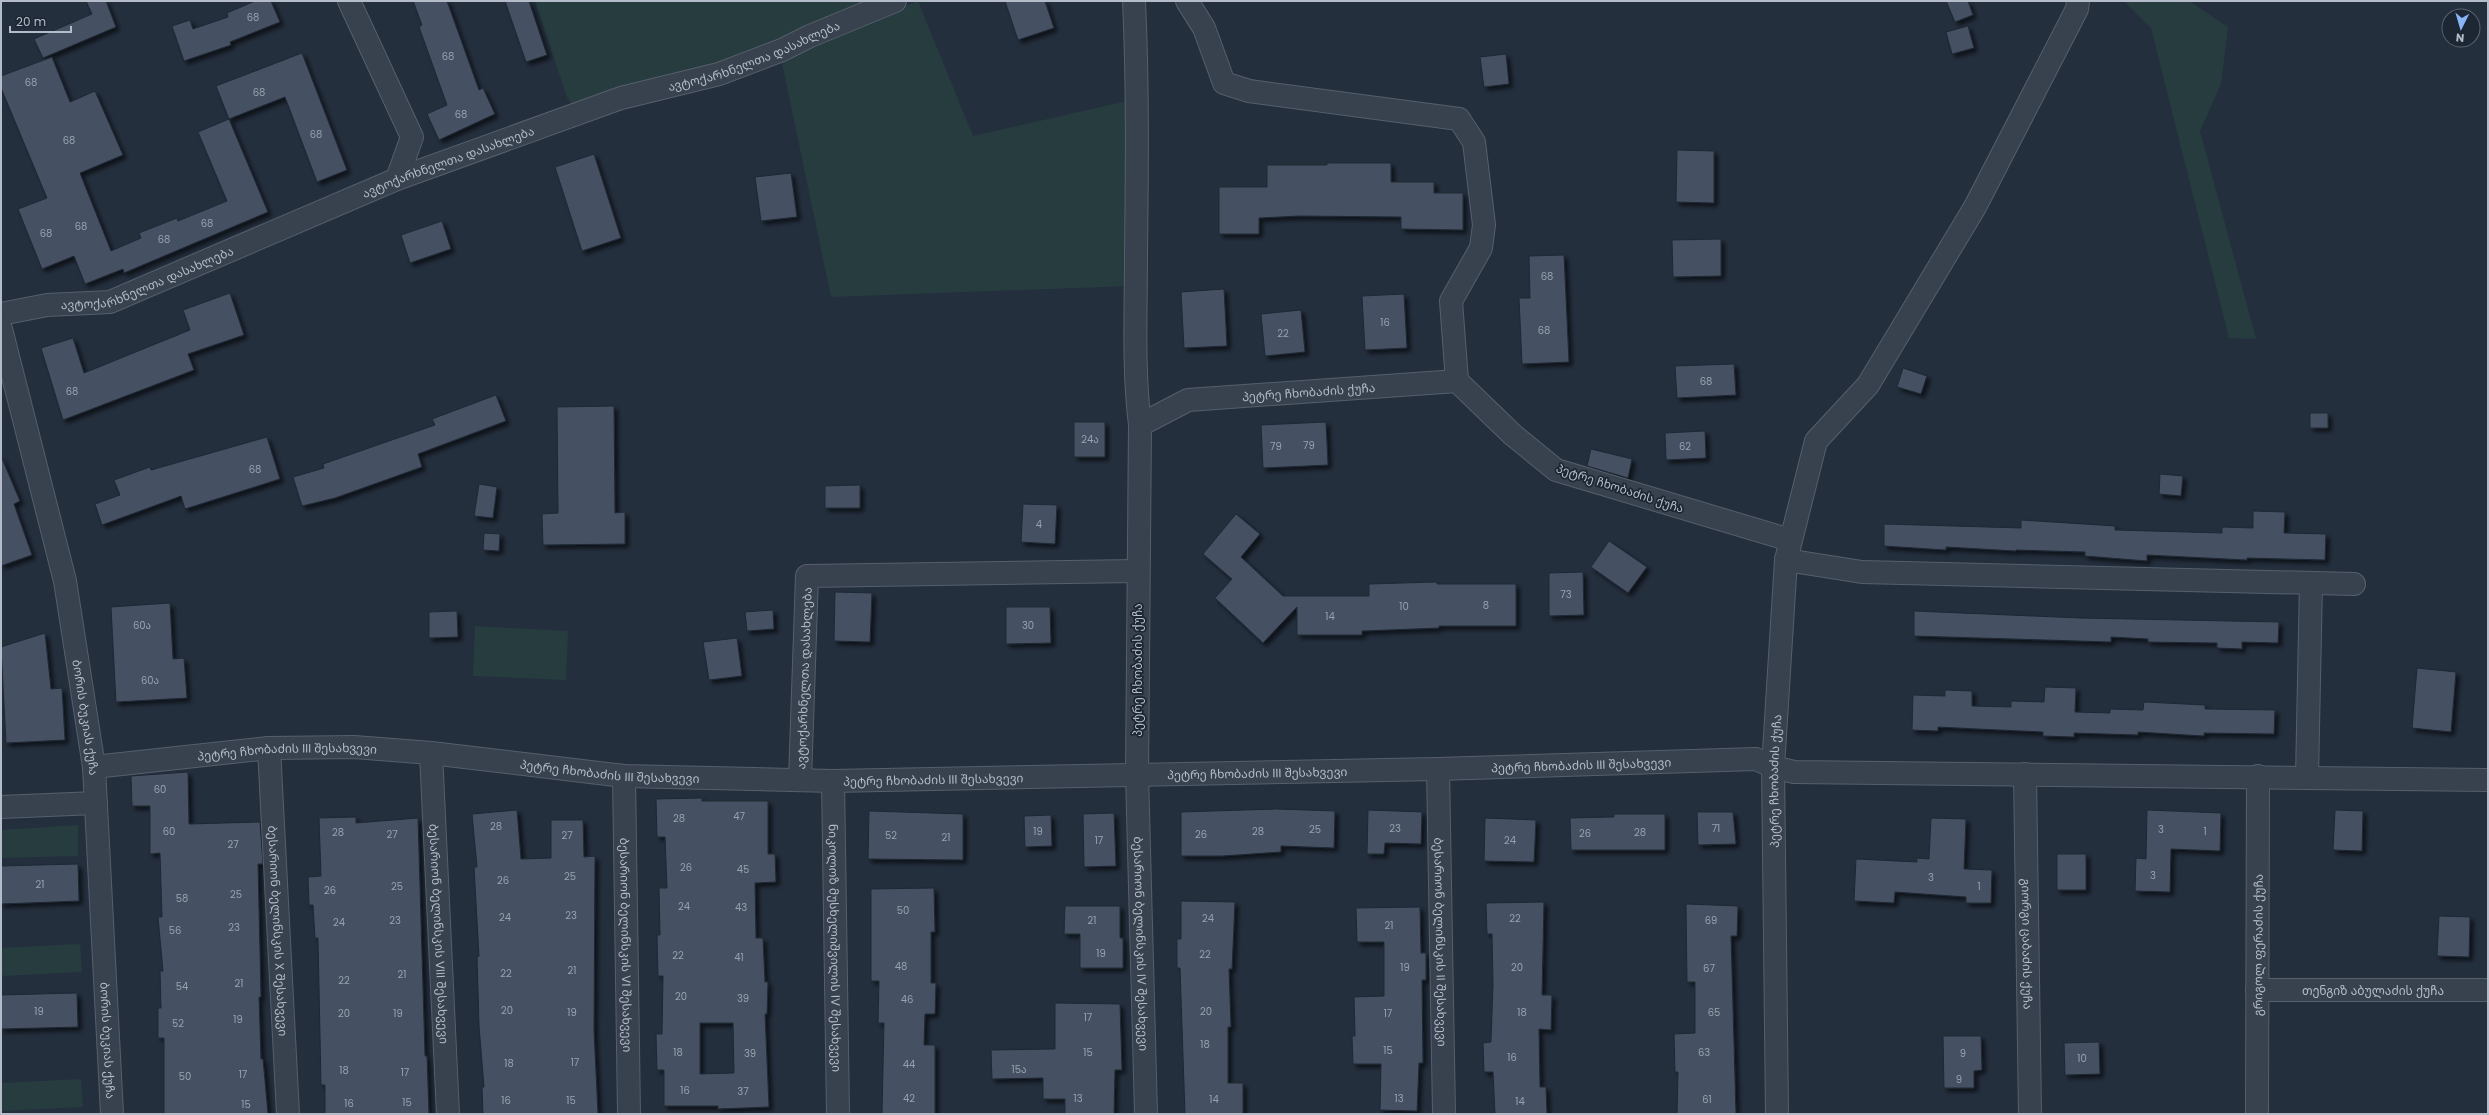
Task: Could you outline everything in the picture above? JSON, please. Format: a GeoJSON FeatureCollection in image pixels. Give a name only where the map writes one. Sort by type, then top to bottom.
{"type":"FeatureCollection","features":[{"type":"Feature","properties":{"kind":"street"},"geometry":{"type":"LineString","coordinates":[[349,1],[412,136],[396,180]]}},
{"type":"Feature","properties":{"kind":"street","name":"ავტოქარხნელთა დასახლება"},"geometry":{"type":"LineString","coordinates":[[1,314],[47,305],[110,302],[396,180],[621,98],[719,74],[782,50],[894,1]]}},
{"type":"Feature","properties":{"kind":"street"},"geometry":{"type":"LineString","coordinates":[[1134,1],[1138,102],[1136,286],[1137,400],[1140,425]]}},
{"type":"Feature","properties":{"kind":"street"},"geometry":{"type":"LineString","coordinates":[[1187,1],[1204,28],[1224,83],[1249,91],[1459,119],[1474,142],[1484,225],[1481,248],[1451,302],[1458,381]]}},
{"type":"Feature","properties":{"kind":"street"},"geometry":{"type":"LineString","coordinates":[[2078,1],[2077,9],[1971,213],[1868,385],[1816,441],[1788,550],[1862,572],[2354,584]]}},
{"type":"Feature","properties":{"kind":"street","name":"ბორის ბუკიას ქუჩა"},"geometry":{"type":"LineString","coordinates":[[1,329],[49,511],[65,581],[94,767],[112,1114]]}},
{"type":"Feature","properties":{"kind":"street","name":"პეტრე ჩხობაძის ქუჩა"},"geometry":{"type":"LineString","coordinates":[[1137,774],[1140,425],[1188,400],[1458,381],[1513,435],[1556,470],[1788,550],[1773,767],[1777,1114]]}},
{"type":"Feature","properties":{"kind":"street","name":"ავტოქარხნელთა დასახლება"},"geometry":{"type":"LineString","coordinates":[[800,780],[807,576],[1138,571]]}},
{"type":"Feature","properties":{"kind":"street"},"geometry":{"type":"LineString","coordinates":[[2307,777],[2311,583]]}},
{"type":"Feature","properties":{"kind":"street","name":"პეტრე ჩხობაძის III შესახვევი"},"geometry":{"type":"LineString","coordinates":[[94,767],[269,748],[354,747],[432,753],[624,776],[833,782],[1137,774],[1438,770],[1756,759],[1773,767],[1794,772],[2258,776],[2488,780]]}},
{"type":"Feature","properties":{"kind":"street","name":"ბესარიონ ბელინსკის X შესახვევი"},"geometry":{"type":"LineString","coordinates":[[269,748],[288,1114]]}},
{"type":"Feature","properties":{"kind":"street","name":"ბესარიონ ბელინსკის VIII შესახვევი"},"geometry":{"type":"LineString","coordinates":[[432,753],[448,1114]]}},
{"type":"Feature","properties":{"kind":"street","name":"ბესარიონ ბელინსკის II შესახვევი"},"geometry":{"type":"LineString","coordinates":[[1438,770],[1444,1114]]}},
{"type":"Feature","properties":{"kind":"street","name":"ბესარიონ ბელინსკის IV შესახვევი"},"geometry":{"type":"LineString","coordinates":[[1137,774],[1146,1114]]}},
{"type":"Feature","properties":{"kind":"street","name":"გიორგი ცაბაძის ქუჩა"},"geometry":{"type":"LineString","coordinates":[[2025,774],[2030,1114]]}},
{"type":"Feature","properties":{"kind":"street","name":"ბესარიონ ბელინსკის VI შესახვევი"},"geometry":{"type":"LineString","coordinates":[[624,776],[629,1114]]}},
{"type":"Feature","properties":{"kind":"street","name":"გრიგოლ ფერაძის ქუჩა"},"geometry":{"type":"LineString","coordinates":[[2257,1114],[2258,776]]}},
{"type":"Feature","properties":{"kind":"street","name":"ნიკოლოზ მუსხელიშვილის IV შესახვევი"},"geometry":{"type":"LineString","coordinates":[[833,782],[838,1114]]}},
{"type":"Feature","properties":{"kind":"street"},"geometry":{"type":"LineString","coordinates":[[1,807],[96,803]]}},
{"type":"Feature","properties":{"kind":"street","name":"თენგიზ აბულაძის ქუჩა"},"geometry":{"type":"LineString","coordinates":[[2258,990],[2488,990]]}},
{"type":"Feature","properties":{"kind":"green space"},"geometry":{"type":"Polygon","coordinates":[[[535,1],[866,1],[775,45],[578,114],[567,97],[535,1]]]}},
{"type":"Feature","properties":{"kind":"green space"},"geometry":{"type":"Polygon","coordinates":[[[918,1],[973,136],[1127,101],[1128,286],[831,297],[781,58],[804,45],[918,1]]]}},
{"type":"Feature","properties":{"kind":"green space"},"geometry":{"type":"Polygon","coordinates":[[[2124,1],[2189,1],[2228,27],[2221,84],[2200,131],[2256,339],[2229,338],[2151,28],[2124,1]]]}},
{"type":"Feature","properties":{"kind":"green space"},"geometry":{"type":"Polygon","coordinates":[[[475,626],[568,631],[566,680],[473,676],[475,626]]]}},
{"type":"Feature","properties":{"kind":"green space"},"geometry":{"type":"Polygon","coordinates":[[[78,825],[78,856],[1,858],[1,830],[78,825]]]}},
{"type":"Feature","properties":{"kind":"green space"},"geometry":{"type":"Polygon","coordinates":[[[80,944],[82,972],[1,976],[1,948],[80,944]]]}},
{"type":"Feature","properties":{"kind":"green space"},"geometry":{"type":"Polygon","coordinates":[[[81,1079],[83,1107],[1,1111],[1,1083],[81,1079]]]}},
{"type":"Feature","properties":{"kind":"building"},"geometry":{"type":"Polygon","coordinates":[[[86,1],[106,1],[116,27],[43,58],[34,39],[92,14],[86,1]]]}},
{"type":"Feature","properties":{"kind":"building"},"geometry":{"type":"Polygon","coordinates":[[[255,1],[271,1],[280,22],[230,42],[231,45],[184,61],[172,26],[190,20],[193,29],[228,17],[227,13],[255,1]]]}},
{"type":"Feature","properties":{"kind":"building"},"geometry":{"type":"Polygon","coordinates":[[[413,1],[447,1],[479,90],[483,88],[495,114],[439,140],[427,114],[447,105],[419,27],[422,25],[413,1]]]}},
{"type":"Feature","properties":{"kind":"building"},"geometry":{"type":"Polygon","coordinates":[[[505,1],[529,1],[547,55],[526,62],[505,1]]]}},
{"type":"Feature","properties":{"kind":"building"},"geometry":{"type":"Polygon","coordinates":[[[1005,1],[1045,1],[1054,28],[1018,40],[1005,1]]]}},
{"type":"Feature","properties":{"kind":"building"},"geometry":{"type":"Polygon","coordinates":[[[1946,1],[1968,1],[1973,15],[1955,22],[1946,1]]]}},
{"type":"Feature","properties":{"kind":"building"},"geometry":{"type":"Polygon","coordinates":[[[1968,26],[1974,48],[1952,54],[1946,32],[1968,26]]]}},
{"type":"Feature","properties":{"kind":"building"},"geometry":{"type":"Polygon","coordinates":[[[302,53],[347,170],[317,182],[285,97],[229,119],[216,86],[302,53]]]}},
{"type":"Feature","properties":{"kind":"building"},"geometry":{"type":"Polygon","coordinates":[[[1506,54],[1509,84],[1484,87],[1480,57],[1506,54]]]}},
{"type":"Feature","properties":{"kind":"building"},"geometry":{"type":"Polygon","coordinates":[[[52,57],[70,102],[95,91],[123,155],[80,173],[111,251],[141,238],[139,233],[177,218],[178,221],[227,201],[198,132],[229,119],[268,212],[124,273],[123,269],[85,284],[74,256],[42,269],[18,209],[47,198],[1,88],[1,76],[52,57]]]}},
{"type":"Feature","properties":{"kind":"building"},"geometry":{"type":"Polygon","coordinates":[[[1677,150],[1714,151],[1714,203],[1676,202],[1677,150]]]}},
{"type":"Feature","properties":{"kind":"building"},"geometry":{"type":"Polygon","coordinates":[[[594,154],[621,238],[582,251],[555,167],[594,154]]]}},
{"type":"Feature","properties":{"kind":"building"},"geometry":{"type":"Polygon","coordinates":[[[1327,163],[1391,163],[1391,182],[1434,182],[1434,193],[1463,193],[1463,230],[1401,229],[1401,217],[1299,216],[1259,218],[1259,234],[1219,234],[1219,187],[1267,187],[1267,165],[1327,165],[1327,163]]]}},
{"type":"Feature","properties":{"kind":"building"},"geometry":{"type":"Polygon","coordinates":[[[791,173],[797,217],[761,221],[755,177],[791,173]]]}},
{"type":"Feature","properties":{"kind":"building"},"geometry":{"type":"Polygon","coordinates":[[[442,221],[451,249],[410,263],[401,235],[442,221]]]}},
{"type":"Feature","properties":{"kind":"building"},"geometry":{"type":"Polygon","coordinates":[[[1721,239],[1721,276],[1673,277],[1672,240],[1721,239]]]}},
{"type":"Feature","properties":{"kind":"building"},"geometry":{"type":"Polygon","coordinates":[[[1564,255],[1569,362],[1522,364],[1519,298],[1530,298],[1529,256],[1564,255]]]}},
{"type":"Feature","properties":{"kind":"building"},"geometry":{"type":"Polygon","coordinates":[[[1224,289],[1227,346],[1184,348],[1181,292],[1224,289]]]}},
{"type":"Feature","properties":{"kind":"building"},"geometry":{"type":"Polygon","coordinates":[[[230,293],[244,335],[188,354],[194,370],[63,420],[41,348],[73,338],[84,373],[190,330],[183,310],[230,293]]]}},
{"type":"Feature","properties":{"kind":"building"},"geometry":{"type":"Polygon","coordinates":[[[1404,294],[1407,348],[1365,350],[1362,296],[1404,294]]]}},
{"type":"Feature","properties":{"kind":"building"},"geometry":{"type":"Polygon","coordinates":[[[1301,310],[1305,352],[1265,356],[1261,314],[1301,310]]]}},
{"type":"Feature","properties":{"kind":"building"},"geometry":{"type":"Polygon","coordinates":[[[1734,364],[1736,395],[1677,398],[1675,366],[1734,364]]]}},
{"type":"Feature","properties":{"kind":"building"},"geometry":{"type":"Polygon","coordinates":[[[1903,368],[1927,376],[1921,394],[1897,387],[1903,368]]]}},
{"type":"Feature","properties":{"kind":"building"},"geometry":{"type":"Polygon","coordinates":[[[496,395],[506,421],[418,454],[422,467],[335,498],[302,506],[293,477],[324,468],[323,464],[435,425],[432,419],[496,395]]]}},
{"type":"Feature","properties":{"kind":"building"},"geometry":{"type":"Polygon","coordinates":[[[614,406],[615,513],[625,512],[625,544],[543,545],[542,514],[558,513],[557,407],[614,406]]]}},
{"type":"Feature","properties":{"kind":"building"},"geometry":{"type":"Polygon","coordinates":[[[2310,413],[2328,413],[2328,428],[2310,428],[2310,413]]]}},
{"type":"Feature","properties":{"kind":"building"},"geometry":{"type":"Polygon","coordinates":[[[1074,422],[1105,422],[1105,457],[1074,457],[1074,422]]]}},
{"type":"Feature","properties":{"kind":"building"},"geometry":{"type":"Polygon","coordinates":[[[1326,422],[1328,465],[1263,468],[1261,425],[1326,422]]]}},
{"type":"Feature","properties":{"kind":"building"},"geometry":{"type":"Polygon","coordinates":[[[1705,431],[1706,458],[1666,460],[1665,433],[1705,431]]]}},
{"type":"Feature","properties":{"kind":"building"},"geometry":{"type":"Polygon","coordinates":[[[267,437],[280,479],[185,509],[181,496],[102,525],[95,504],[120,495],[114,480],[150,467],[151,470],[267,437]]]}},
{"type":"Feature","properties":{"kind":"building"},"geometry":{"type":"Polygon","coordinates":[[[1591,449],[1632,459],[1628,478],[1587,466],[1591,449]]]}},
{"type":"Feature","properties":{"kind":"building"},"geometry":{"type":"Polygon","coordinates":[[[1,456],[20,501],[14,504],[32,555],[1,566],[1,456]]]}},
{"type":"Feature","properties":{"kind":"building"},"geometry":{"type":"Polygon","coordinates":[[[2160,474],[2183,476],[2181,496],[2159,494],[2160,474]]]}},
{"type":"Feature","properties":{"kind":"building"},"geometry":{"type":"Polygon","coordinates":[[[479,484],[497,487],[493,518],[474,516],[479,484]]]}},
{"type":"Feature","properties":{"kind":"building"},"geometry":{"type":"Polygon","coordinates":[[[860,485],[860,508],[825,508],[825,486],[860,485]]]}},
{"type":"Feature","properties":{"kind":"building"},"geometry":{"type":"Polygon","coordinates":[[[1023,504],[1057,505],[1055,544],[1021,542],[1023,504]]]}},
{"type":"Feature","properties":{"kind":"building"},"geometry":{"type":"Polygon","coordinates":[[[2253,511],[2285,512],[2284,533],[2326,534],[2325,560],[2247,558],[2247,560],[2147,555],[2147,561],[2085,556],[2085,552],[2016,551],[1946,547],[1946,550],[1884,546],[1884,524],[2021,528],[2021,520],[2115,526],[2115,530],[2222,533],[2222,527],[2253,528],[2253,511]]]}},
{"type":"Feature","properties":{"kind":"building"},"geometry":{"type":"Polygon","coordinates":[[[1236,514],[1260,534],[1241,557],[1283,596],[1369,596],[1369,584],[1437,582],[1437,584],[1516,584],[1516,626],[1439,626],[1439,628],[1362,631],[1362,635],[1297,635],[1297,607],[1263,643],[1215,598],[1232,579],[1203,554],[1236,514]]]}},
{"type":"Feature","properties":{"kind":"building"},"geometry":{"type":"Polygon","coordinates":[[[484,533],[500,534],[499,551],[483,550],[484,533]]]}},
{"type":"Feature","properties":{"kind":"building"},"geometry":{"type":"Polygon","coordinates":[[[1609,541],[1647,567],[1628,593],[1591,567],[1609,541]]]}},
{"type":"Feature","properties":{"kind":"building"},"geometry":{"type":"Polygon","coordinates":[[[1583,572],[1584,615],[1549,616],[1549,573],[1583,572]]]}},
{"type":"Feature","properties":{"kind":"building"},"geometry":{"type":"Polygon","coordinates":[[[835,592],[872,593],[870,642],[834,641],[835,592]]]}},
{"type":"Feature","properties":{"kind":"building"},"geometry":{"type":"Polygon","coordinates":[[[170,603],[173,659],[184,658],[187,698],[116,702],[111,607],[170,603]]]}},
{"type":"Feature","properties":{"kind":"building"},"geometry":{"type":"Polygon","coordinates":[[[1006,607],[1050,607],[1051,643],[1006,644],[1006,607]]]}},
{"type":"Feature","properties":{"kind":"building"},"geometry":{"type":"Polygon","coordinates":[[[773,610],[774,629],[747,631],[745,612],[773,610]]]}},
{"type":"Feature","properties":{"kind":"building"},"geometry":{"type":"Polygon","coordinates":[[[457,611],[458,637],[429,638],[429,612],[457,611]]]}},
{"type":"Feature","properties":{"kind":"building"},"geometry":{"type":"Polygon","coordinates":[[[1914,611],[2080,618],[2279,622],[2278,643],[2242,642],[2242,649],[2217,648],[2217,643],[2148,642],[2148,639],[2111,637],[2111,642],[1914,636],[1914,611]]]}},
{"type":"Feature","properties":{"kind":"building"},"geometry":{"type":"Polygon","coordinates":[[[45,633],[51,689],[62,688],[65,740],[6,743],[1,647],[45,633]]]}},
{"type":"Feature","properties":{"kind":"building"},"geometry":{"type":"Polygon","coordinates":[[[737,638],[742,676],[709,680],[703,642],[737,638]]]}},
{"type":"Feature","properties":{"kind":"building"},"geometry":{"type":"Polygon","coordinates":[[[2417,668],[2456,672],[2451,732],[2412,728],[2417,668]]]}},
{"type":"Feature","properties":{"kind":"building"},"geometry":{"type":"Polygon","coordinates":[[[2045,687],[2076,688],[2075,712],[2110,713],[2110,709],[2143,710],[2144,702],[2205,705],[2205,709],[2275,710],[2274,734],[2204,733],[2204,736],[2138,732],[2138,735],[2074,733],[2074,737],[2043,736],[2043,732],[1938,727],[1938,731],[1912,730],[1913,695],[1945,696],[1945,690],[1972,691],[1972,706],[2011,707],[2011,701],[2044,702],[2045,687]]]}},
{"type":"Feature","properties":{"kind":"building"},"geometry":{"type":"Polygon","coordinates":[[[188,772],[189,824],[260,822],[263,864],[258,864],[261,997],[259,997],[261,1059],[263,1059],[268,1114],[164,1114],[164,1038],[158,1038],[158,1008],[161,1008],[160,971],[163,971],[158,917],[162,917],[160,853],[150,854],[150,806],[132,806],[131,776],[188,772]]]}},
{"type":"Feature","properties":{"kind":"building"},"geometry":{"type":"Polygon","coordinates":[[[702,798],[702,801],[768,801],[768,854],[775,854],[776,882],[755,883],[756,938],[763,938],[765,982],[768,982],[767,1014],[765,1014],[769,1107],[718,1109],[718,1106],[664,1106],[664,1070],[657,1070],[656,1034],[662,1034],[663,976],[658,976],[657,935],[660,935],[659,888],[667,888],[665,837],[657,837],[656,799],[702,798]],[[700,1023],[700,1074],[734,1073],[733,1023],[700,1023]]]}},
{"type":"Feature","properties":{"kind":"building"},"geometry":{"type":"Polygon","coordinates":[[[1277,809],[1335,811],[1334,848],[1281,846],[1281,852],[1222,856],[1181,856],[1181,812],[1277,809]]]}},
{"type":"Feature","properties":{"kind":"building"},"geometry":{"type":"Polygon","coordinates":[[[517,810],[521,859],[551,858],[551,820],[583,820],[584,857],[595,856],[594,1031],[598,1114],[483,1114],[482,1087],[484,1087],[479,1026],[477,957],[479,956],[474,867],[477,867],[472,814],[517,810]]]}},
{"type":"Feature","properties":{"kind":"building"},"geometry":{"type":"Polygon","coordinates":[[[1368,810],[1422,812],[1421,844],[1385,843],[1384,854],[1367,854],[1368,810]]]}},
{"type":"Feature","properties":{"kind":"building"},"geometry":{"type":"Polygon","coordinates":[[[2147,810],[2221,813],[2220,851],[2171,849],[2170,892],[2135,891],[2136,858],[2146,859],[2147,810]]]}},
{"type":"Feature","properties":{"kind":"building"},"geometry":{"type":"Polygon","coordinates":[[[2335,810],[2363,811],[2362,851],[2333,850],[2335,810]]]}},
{"type":"Feature","properties":{"kind":"building"},"geometry":{"type":"Polygon","coordinates":[[[869,811],[963,814],[963,860],[868,859],[869,811]]]}},
{"type":"Feature","properties":{"kind":"building"},"geometry":{"type":"Polygon","coordinates":[[[1697,812],[1733,812],[1736,844],[1698,845],[1697,812]]]}},
{"type":"Feature","properties":{"kind":"building"},"geometry":{"type":"Polygon","coordinates":[[[1114,813],[1116,866],[1084,867],[1083,814],[1114,813]]]}},
{"type":"Feature","properties":{"kind":"building"},"geometry":{"type":"Polygon","coordinates":[[[1614,814],[1665,814],[1665,850],[1571,850],[1570,818],[1614,817],[1614,814]]]}},
{"type":"Feature","properties":{"kind":"building"},"geometry":{"type":"Polygon","coordinates":[[[1051,815],[1052,846],[1025,847],[1024,816],[1051,815]]]}},
{"type":"Feature","properties":{"kind":"building"},"geometry":{"type":"Polygon","coordinates":[[[356,817],[356,823],[418,818],[425,1056],[427,1056],[429,1114],[325,1114],[325,1085],[321,1085],[318,938],[315,938],[313,905],[309,905],[308,877],[321,876],[319,818],[356,817]]]}},
{"type":"Feature","properties":{"kind":"building"},"geometry":{"type":"Polygon","coordinates":[[[1485,818],[1536,820],[1534,862],[1484,861],[1485,818]]]}},
{"type":"Feature","properties":{"kind":"building"},"geometry":{"type":"Polygon","coordinates":[[[1931,818],[1966,819],[1964,869],[1992,870],[1991,903],[1966,903],[1966,897],[1895,892],[1894,903],[1854,901],[1856,859],[1917,862],[1917,858],[1929,859],[1931,818]]]}},
{"type":"Feature","properties":{"kind":"building"},"geometry":{"type":"Polygon","coordinates":[[[2057,854],[2086,854],[2086,890],[2057,890],[2057,854]]]}},
{"type":"Feature","properties":{"kind":"building"},"geometry":{"type":"Polygon","coordinates":[[[78,864],[79,901],[1,904],[1,866],[78,864]]]}},
{"type":"Feature","properties":{"kind":"building"},"geometry":{"type":"Polygon","coordinates":[[[934,888],[935,932],[931,932],[931,983],[936,983],[935,1014],[925,1014],[924,1045],[935,1045],[935,1114],[882,1114],[884,1023],[878,1023],[879,981],[871,981],[871,889],[934,888]]]}},
{"type":"Feature","properties":{"kind":"building"},"geometry":{"type":"Polygon","coordinates":[[[1181,901],[1235,902],[1232,969],[1229,969],[1231,1027],[1228,1027],[1228,1083],[1243,1083],[1243,1114],[1185,1114],[1180,968],[1177,968],[1177,939],[1181,939],[1181,901]]]}},
{"type":"Feature","properties":{"kind":"building"},"geometry":{"type":"Polygon","coordinates":[[[1544,902],[1542,995],[1552,995],[1551,1030],[1539,1029],[1540,1087],[1546,1087],[1547,1114],[1495,1114],[1493,1072],[1484,1072],[1483,1043],[1491,1042],[1493,983],[1492,934],[1487,934],[1486,903],[1544,902]]]}},
{"type":"Feature","properties":{"kind":"building"},"geometry":{"type":"Polygon","coordinates":[[[1686,904],[1738,906],[1737,936],[1731,936],[1736,1114],[1677,1114],[1678,1072],[1675,1072],[1674,1034],[1695,1033],[1695,982],[1687,982],[1686,904]]]}},
{"type":"Feature","properties":{"kind":"building"},"geometry":{"type":"Polygon","coordinates":[[[1065,906],[1120,906],[1120,938],[1123,938],[1123,968],[1080,968],[1080,934],[1064,934],[1065,906]]]}},
{"type":"Feature","properties":{"kind":"building"},"geometry":{"type":"Polygon","coordinates":[[[1420,907],[1421,953],[1426,953],[1426,980],[1422,980],[1423,1063],[1419,1063],[1417,1111],[1380,1110],[1381,1064],[1353,1064],[1352,1036],[1355,1036],[1354,997],[1384,996],[1384,942],[1357,942],[1356,908],[1420,907]]]}},
{"type":"Feature","properties":{"kind":"building"},"geometry":{"type":"Polygon","coordinates":[[[2439,916],[2470,917],[2469,957],[2437,956],[2439,916]]]}},
{"type":"Feature","properties":{"kind":"building"},"geometry":{"type":"Polygon","coordinates":[[[77,993],[78,1027],[1,1029],[1,995],[77,993]]]}},
{"type":"Feature","properties":{"kind":"building"},"geometry":{"type":"Polygon","coordinates":[[[1055,1003],[1120,1004],[1122,1070],[1115,1070],[1114,1114],[1065,1114],[1065,1099],[1043,1099],[1043,1078],[992,1079],[991,1050],[1055,1049],[1055,1003]]]}},
{"type":"Feature","properties":{"kind":"building"},"geometry":{"type":"Polygon","coordinates":[[[1943,1036],[1981,1036],[1982,1070],[1974,1071],[1974,1088],[1944,1088],[1943,1036]]]}},
{"type":"Feature","properties":{"kind":"building"},"geometry":{"type":"Polygon","coordinates":[[[2099,1042],[2100,1074],[2065,1075],[2064,1043],[2099,1042]]]}}]}
